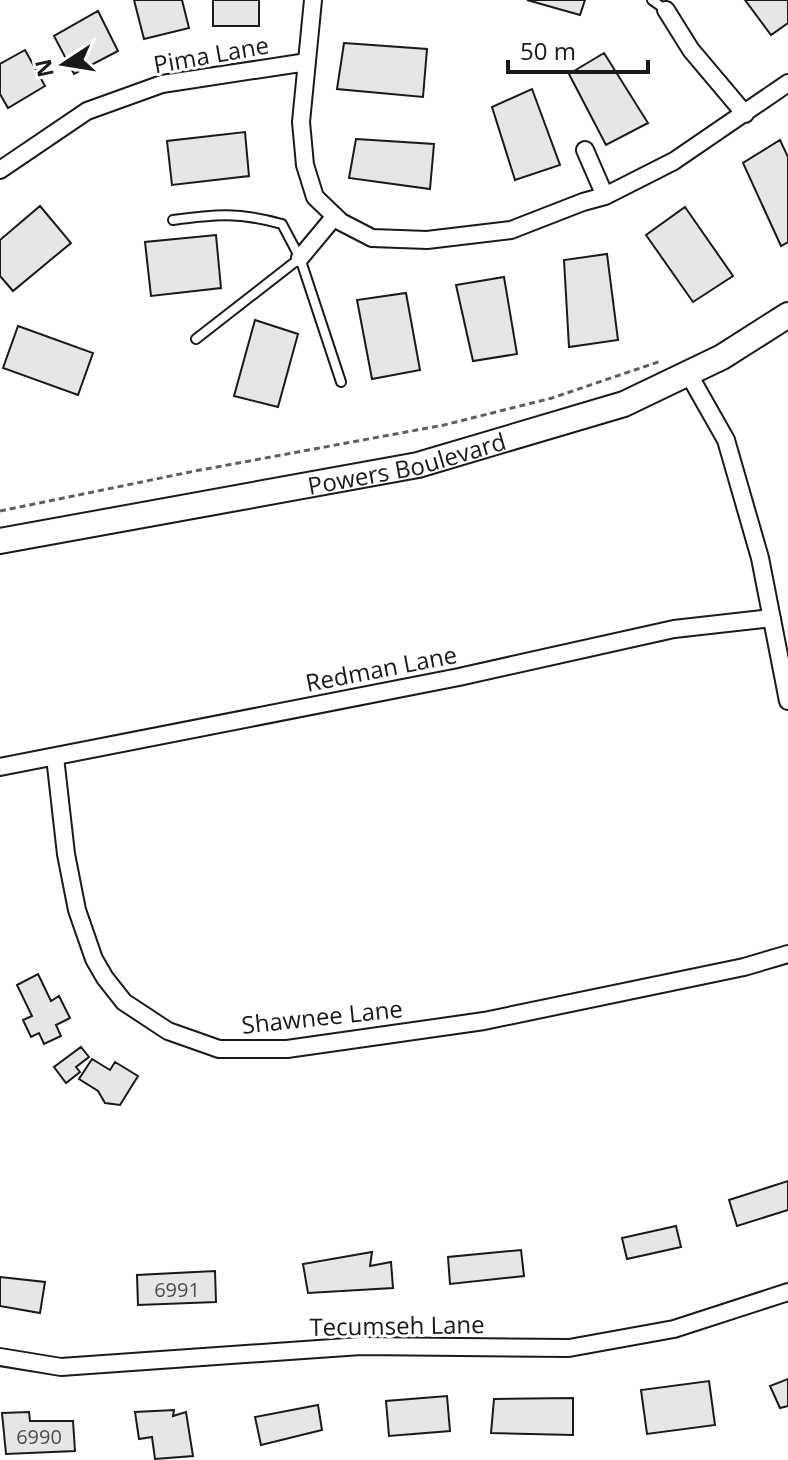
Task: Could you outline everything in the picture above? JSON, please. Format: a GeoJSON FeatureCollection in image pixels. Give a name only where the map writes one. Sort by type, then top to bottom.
{"type":"FeatureCollection","features":[{"type":"Feature","properties":{"kind":"main road","name":"Powers Boulevard"},"geometry":{"type":"LineString","coordinates":[[0,541],[418,465],[624,404],[722,357],[788,315]]}},
{"type":"Feature","properties":{"kind":"street"},"geometry":{"type":"LineString","coordinates":[[313,0],[301,122],[305,165],[315,197],[341,222],[372,238],[427,240],[511,230],[605,196],[674,161],[788,83]]}},
{"type":"Feature","properties":{"kind":"street"},"geometry":{"type":"LineString","coordinates":[[659,5],[691,50],[745,114]]}},
{"type":"Feature","properties":{"kind":"street","name":"Pima Lane"},"geometry":{"type":"LineString","coordinates":[[0,170],[87,111],[162,84],[307,62]]}},
{"type":"Feature","properties":{"kind":"street"},"geometry":{"type":"LineString","coordinates":[[585,150],[605,196]]}},
{"type":"Feature","properties":{"kind":"street"},"geometry":{"type":"LineString","coordinates":[[300,258],[335,216]]}},
{"type":"Feature","properties":{"kind":"street"},"geometry":{"type":"LineString","coordinates":[[688,373],[726,440],[760,558],[788,701]]}},
{"type":"Feature","properties":{"kind":"street","name":"Redman Lane"},"geometry":{"type":"LineString","coordinates":[[0,767],[459,677],[674,629],[772,618]]}},
{"type":"Feature","properties":{"kind":"street","name":"Shawnee Lane"},"geometry":{"type":"LineString","coordinates":[[55,757],[74,896],[94,959],[124,1002],[168,1031],[219,1049],[287,1049],[484,1021],[744,967],[788,954]]}},
{"type":"Feature","properties":{"kind":"street","name":"Tecumseh Lane"},"geometry":{"type":"LineString","coordinates":[[0,1357],[61,1367],[361,1346],[569,1348],[674,1329],[788,1292]]}},
{"type":"Feature","properties":{"kind":"lane"},"geometry":{"type":"LineString","coordinates":[[173,220],[217,214],[255,217],[282,224],[300,258],[341,382]]}},
{"type":"Feature","properties":{"kind":"lane"},"geometry":{"type":"LineString","coordinates":[[196,339],[300,258]]}},
{"type":"Feature","properties":{"kind":"path"},"geometry":{"type":"LineString","coordinates":[[0,511],[444,425],[552,398],[667,359]]}},
{"type":"Feature","properties":{"kind":"building"},"geometry":{"type":"Polygon","coordinates":[[[134,0],[182,0],[189,28],[144,39],[134,0]]]}},
{"type":"Feature","properties":{"kind":"building"},"geometry":{"type":"Polygon","coordinates":[[[213,0],[259,0],[259,26],[213,26],[213,0]]]}},
{"type":"Feature","properties":{"kind":"building"},"geometry":{"type":"Polygon","coordinates":[[[527,0],[585,0],[580,15],[527,0]]]}},
{"type":"Feature","properties":{"kind":"building"},"geometry":{"type":"Polygon","coordinates":[[[745,0],[788,0],[788,23],[771,35],[745,0]]]}},
{"type":"Feature","properties":{"kind":"building"},"geometry":{"type":"Polygon","coordinates":[[[98,11],[118,51],[74,74],[54,36],[98,11]]]}},
{"type":"Feature","properties":{"kind":"building"},"geometry":{"type":"Polygon","coordinates":[[[344,43],[427,49],[423,97],[337,89],[344,43]]]}},
{"type":"Feature","properties":{"kind":"building"},"geometry":{"type":"Polygon","coordinates":[[[25,50],[45,86],[8,108],[0,94],[0,64],[25,50]]]}},
{"type":"Feature","properties":{"kind":"building"},"geometry":{"type":"Polygon","coordinates":[[[604,53],[648,123],[606,145],[569,74],[604,53]]]}},
{"type":"Feature","properties":{"kind":"building"},"geometry":{"type":"Polygon","coordinates":[[[532,89],[560,165],[515,180],[492,107],[532,89]]]}},
{"type":"Feature","properties":{"kind":"building"},"geometry":{"type":"Polygon","coordinates":[[[245,132],[249,176],[172,185],[167,141],[245,132]]]}},
{"type":"Feature","properties":{"kind":"building"},"geometry":{"type":"Polygon","coordinates":[[[356,139],[434,144],[430,189],[349,178],[356,139]]]}},
{"type":"Feature","properties":{"kind":"building"},"geometry":{"type":"Polygon","coordinates":[[[780,140],[788,157],[788,242],[781,246],[743,163],[780,140]]]}},
{"type":"Feature","properties":{"kind":"building"},"geometry":{"type":"Polygon","coordinates":[[[40,206],[71,243],[13,291],[0,276],[0,240],[40,206]]]}},
{"type":"Feature","properties":{"kind":"building"},"geometry":{"type":"Polygon","coordinates":[[[685,207],[733,276],[693,302],[646,235],[685,207]]]}},
{"type":"Feature","properties":{"kind":"building"},"geometry":{"type":"Polygon","coordinates":[[[216,235],[221,288],[151,296],[145,242],[216,235]]]}},
{"type":"Feature","properties":{"kind":"building"},"geometry":{"type":"Polygon","coordinates":[[[607,254],[618,340],[569,347],[564,260],[607,254]]]}},
{"type":"Feature","properties":{"kind":"building"},"geometry":{"type":"Polygon","coordinates":[[[504,277],[517,354],[473,361],[456,285],[504,277]]]}},
{"type":"Feature","properties":{"kind":"building"},"geometry":{"type":"Polygon","coordinates":[[[406,293],[420,370],[372,379],[357,300],[406,293]]]}},
{"type":"Feature","properties":{"kind":"building"},"geometry":{"type":"Polygon","coordinates":[[[255,320],[298,334],[278,407],[234,396],[255,320]]]}},
{"type":"Feature","properties":{"kind":"building"},"geometry":{"type":"Polygon","coordinates":[[[18,326],[93,353],[78,395],[3,368],[18,326]]]}},
{"type":"Feature","properties":{"kind":"building"},"geometry":{"type":"Polygon","coordinates":[[[38,974],[51,1001],[59,996],[70,1018],[56,1025],[61,1036],[44,1044],[39,1033],[31,1037],[23,1020],[32,1016],[17,985],[38,974]]]}},
{"type":"Feature","properties":{"kind":"building"},"geometry":{"type":"Polygon","coordinates":[[[81,1047],[89,1057],[76,1067],[80,1072],[66,1083],[54,1067],[81,1047]]]}},
{"type":"Feature","properties":{"kind":"building"},"geometry":{"type":"Polygon","coordinates":[[[92,1059],[110,1070],[115,1062],[138,1076],[120,1105],[105,1103],[98,1091],[79,1079],[92,1059]]]}},
{"type":"Feature","properties":{"kind":"building"},"geometry":{"type":"Polygon","coordinates":[[[788,1181],[788,1210],[737,1226],[729,1200],[788,1181]]]}},
{"type":"Feature","properties":{"kind":"building"},"geometry":{"type":"Polygon","coordinates":[[[676,1226],[681,1247],[627,1259],[622,1238],[676,1226]]]}},
{"type":"Feature","properties":{"kind":"building"},"geometry":{"type":"Polygon","coordinates":[[[521,1250],[524,1276],[450,1284],[448,1257],[521,1250]]]}},
{"type":"Feature","properties":{"kind":"building"},"geometry":{"type":"Polygon","coordinates":[[[372,1252],[370,1266],[391,1262],[393,1288],[308,1293],[303,1264],[372,1252]]]}},
{"type":"Feature","properties":{"kind":"building"},"geometry":{"type":"Polygon","coordinates":[[[215,1271],[216,1302],[138,1305],[137,1275],[215,1271]]]}},
{"type":"Feature","properties":{"kind":"building"},"geometry":{"type":"Polygon","coordinates":[[[0,1277],[45,1282],[40,1313],[0,1306],[0,1277]]]}},
{"type":"Feature","properties":{"kind":"building"},"geometry":{"type":"Polygon","coordinates":[[[788,1379],[788,1406],[780,1408],[770,1386],[788,1379]]]}},
{"type":"Feature","properties":{"kind":"building"},"geometry":{"type":"Polygon","coordinates":[[[709,1381],[715,1425],[647,1434],[641,1390],[709,1381]]]}},
{"type":"Feature","properties":{"kind":"building"},"geometry":{"type":"Polygon","coordinates":[[[447,1396],[450,1431],[389,1436],[386,1401],[447,1396]]]}},
{"type":"Feature","properties":{"kind":"building"},"geometry":{"type":"Polygon","coordinates":[[[573,1398],[573,1435],[491,1433],[494,1399],[573,1398]]]}},
{"type":"Feature","properties":{"kind":"building"},"geometry":{"type":"Polygon","coordinates":[[[318,1405],[322,1430],[261,1445],[255,1417],[318,1405]]]}},
{"type":"Feature","properties":{"kind":"building"},"geometry":{"type":"Polygon","coordinates":[[[174,1410],[173,1416],[186,1412],[193,1456],[155,1459],[152,1437],[139,1439],[135,1412],[174,1410]]]}},
{"type":"Feature","properties":{"kind":"building"},"geometry":{"type":"Polygon","coordinates":[[[29,1412],[30,1421],[73,1421],[75,1451],[6,1454],[2,1413],[29,1412]]]}}]}
